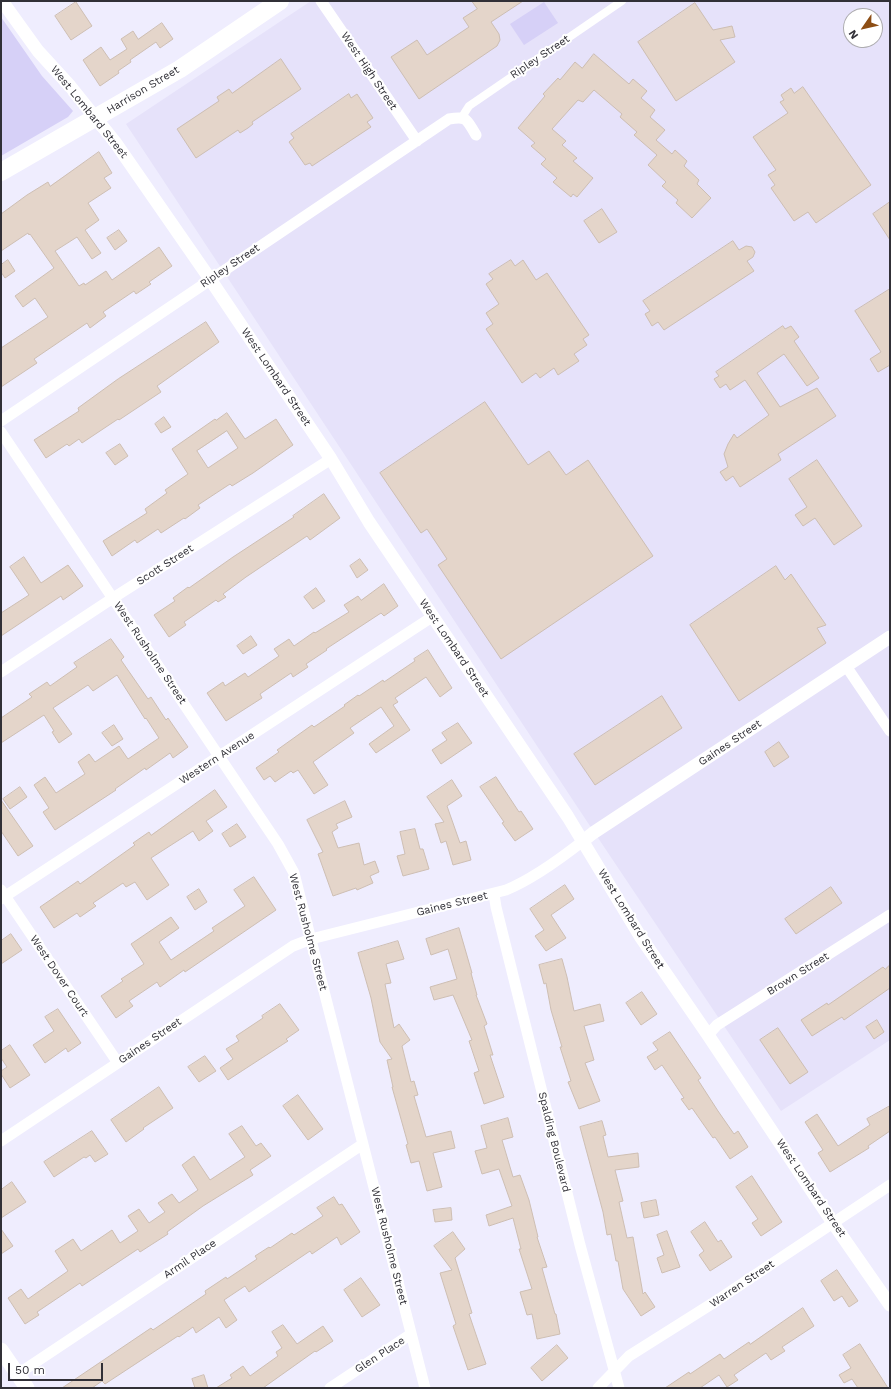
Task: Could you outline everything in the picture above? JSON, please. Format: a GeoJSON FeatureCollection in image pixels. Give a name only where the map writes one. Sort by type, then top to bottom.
{"type":"FeatureCollection","features":[{"type":"Feature","properties":{"kind":"highway","name":"Harrison Street"},"geometry":{"type":"LineString","coordinates":[[1,172],[180,69],[280,1]]}},
{"type":"Feature","properties":{"kind":"main road"},"geometry":{"type":"LineString","coordinates":[[1,1350],[27,1388]]}},
{"type":"Feature","properties":{"kind":"street","name":"West Lombard Street"},"geometry":{"type":"LineString","coordinates":[[2,1],[38,51],[70,86],[115,142],[153,195],[331,459],[368,522],[498,712],[583,841],[611,890],[640,936],[890,1305]]}},
{"type":"Feature","properties":{"kind":"street","name":"West High Street"},"geometry":{"type":"LineString","coordinates":[[321,1],[417,141]]}},
{"type":"Feature","properties":{"kind":"street","name":"Ripley Street"},"geometry":{"type":"LineString","coordinates":[[1,420],[449,119],[462,117],[469,106],[622,1]]}},
{"type":"Feature","properties":{"kind":"street"},"geometry":{"type":"LineString","coordinates":[[462,117],[467,120],[476,135]]}},
{"type":"Feature","properties":{"kind":"street","name":"West Rusholme Street"},"geometry":{"type":"LineString","coordinates":[[1,432],[220,756],[278,844],[294,873],[425,1388]]}},
{"type":"Feature","properties":{"kind":"street","name":"Scott Street"},"geometry":{"type":"LineString","coordinates":[[1,672],[113,598],[331,459]]}},
{"type":"Feature","properties":{"kind":"street","name":"Western Avenue"},"geometry":{"type":"LineString","coordinates":[[2,895],[220,756],[432,617]]}},
{"type":"Feature","properties":{"kind":"street","name":"Gaines Street"},"geometry":{"type":"LineString","coordinates":[[1,1141],[293,946],[311,939],[494,894],[517,886],[566,854],[593,833],[890,637]]}},
{"type":"Feature","properties":{"kind":"street"},"geometry":{"type":"LineString","coordinates":[[846,666],[890,731]]}},
{"type":"Feature","properties":{"kind":"street","name":"Spalding Boulevard"},"geometry":{"type":"LineString","coordinates":[[494,894],[578,1237],[619,1388]]}},
{"type":"Feature","properties":{"kind":"street","name":"West Dover Court"},"geometry":{"type":"LineString","coordinates":[[2,895],[118,1063]]}},
{"type":"Feature","properties":{"kind":"street","name":"Brown Street"},"geometry":{"type":"LineString","coordinates":[[708,1035],[717,1025],[890,915]]}},
{"type":"Feature","properties":{"kind":"street","name":"Armil Place"},"geometry":{"type":"LineString","coordinates":[[18,1374],[363,1144]]}},
{"type":"Feature","properties":{"kind":"street","name":"Warren Street"},"geometry":{"type":"LineString","coordinates":[[598,1388],[629,1356],[713,1303],[890,1185]]}},
{"type":"Feature","properties":{"kind":"street","name":"Glen Place"},"geometry":{"type":"LineString","coordinates":[[330,1388],[411,1334]]}},
{"type":"Feature","properties":{"kind":"shaded area"},"geometry":{"type":"Polygon","coordinates":[[[311,1],[890,1],[890,1040],[781,1111],[586,820],[126,124],[311,1]]]}},
{"type":"Feature","properties":{"kind":"shaded area"},"geometry":{"type":"Polygon","coordinates":[[[544,2],[558,23],[524,45],[510,24],[544,2]]]}},
{"type":"Feature","properties":{"kind":"shaded area"},"geometry":{"type":"Polygon","coordinates":[[[1,17],[42,76],[73,111],[68,117],[1,156],[1,17]]]}},
{"type":"Feature","properties":{"kind":"building"},"geometry":{"type":"Polygon","coordinates":[[[472,1],[523,1],[491,22],[499,34],[500,40],[497,46],[419,99],[391,57],[417,40],[427,55],[469,27],[463,18],[477,9],[472,1]]]}},
{"type":"Feature","properties":{"kind":"building"},"geometry":{"type":"Polygon","coordinates":[[[76,2],[92,26],[71,40],[55,16],[76,2]]]}},
{"type":"Feature","properties":{"kind":"building"},"geometry":{"type":"Polygon","coordinates":[[[695,3],[713,30],[732,26],[735,37],[720,40],[735,62],[676,101],[638,42],[695,3]]]}},
{"type":"Feature","properties":{"kind":"building"},"geometry":{"type":"Polygon","coordinates":[[[162,23],[173,39],[160,48],[156,42],[130,60],[131,62],[118,71],[119,73],[100,86],[83,60],[101,47],[110,60],[127,49],[121,39],[133,31],[138,39],[162,23]]]}},
{"type":"Feature","properties":{"kind":"building"},"geometry":{"type":"Polygon","coordinates":[[[594,54],[629,84],[633,79],[647,91],[641,98],[655,110],[650,117],[665,130],[656,140],[672,154],[675,150],[687,161],[684,166],[699,180],[697,184],[711,198],[692,218],[676,203],[678,200],[662,186],[666,182],[648,165],[657,155],[634,135],[637,132],[620,117],[622,114],[594,90],[583,102],[578,100],[552,129],[566,141],[562,145],[577,158],[573,161],[593,178],[577,197],[573,194],[571,197],[553,182],[557,178],[541,164],[546,159],[531,146],[535,143],[518,128],[545,96],[543,94],[558,78],[560,80],[575,62],[582,68],[594,54]]]}},
{"type":"Feature","properties":{"kind":"building"},"geometry":{"type":"Polygon","coordinates":[[[281,59],[301,89],[252,122],[253,124],[248,128],[240,133],[238,130],[196,158],[177,129],[219,101],[217,97],[229,89],[232,93],[281,59]]]}},
{"type":"Feature","properties":{"kind":"building"},"geometry":{"type":"Polygon","coordinates":[[[803,87],[871,185],[816,223],[808,212],[794,221],[771,188],[775,185],[768,175],[776,170],[753,137],[788,113],[780,102],[784,100],[781,95],[791,88],[794,93],[803,87]]]}},
{"type":"Feature","properties":{"kind":"building"},"geometry":{"type":"Polygon","coordinates":[[[349,94],[351,98],[357,94],[373,118],[367,122],[371,127],[312,166],[310,163],[305,165],[289,142],[294,138],[291,134],[349,94]]]}},
{"type":"Feature","properties":{"kind":"building"},"geometry":{"type":"Polygon","coordinates":[[[99,152],[112,173],[104,178],[111,188],[88,203],[99,220],[85,230],[101,253],[92,259],[77,237],[55,251],[79,286],[84,283],[85,285],[106,271],[112,280],[159,247],[172,266],[149,282],[151,284],[136,294],[134,291],[103,312],[106,316],[90,328],[87,323],[34,359],[37,363],[1,387],[1,348],[48,317],[35,298],[23,307],[15,296],[54,268],[28,233],[1,251],[1,214],[48,182],[50,186],[99,152]]]}},
{"type":"Feature","properties":{"kind":"building"},"geometry":{"type":"Polygon","coordinates":[[[890,202],[890,240],[873,214],[890,202]]]}},
{"type":"Feature","properties":{"kind":"building"},"geometry":{"type":"Polygon","coordinates":[[[602,209],[617,232],[599,243],[584,221],[602,209]]]}},
{"type":"Feature","properties":{"kind":"building"},"geometry":{"type":"Polygon","coordinates":[[[119,230],[127,241],[115,250],[107,238],[119,230]]]}},
{"type":"Feature","properties":{"kind":"building"},"geometry":{"type":"Polygon","coordinates":[[[733,241],[739,250],[746,246],[752,247],[755,252],[753,257],[747,261],[754,271],[664,330],[658,322],[652,326],[645,314],[650,311],[643,301],[733,241]]]}},
{"type":"Feature","properties":{"kind":"building"},"geometry":{"type":"Polygon","coordinates":[[[8,260],[15,271],[5,278],[1,272],[1,265],[8,260]]]}},
{"type":"Feature","properties":{"kind":"building"},"geometry":{"type":"Polygon","coordinates":[[[511,260],[515,266],[523,260],[536,280],[547,273],[589,335],[583,339],[587,345],[574,354],[579,361],[558,375],[554,368],[540,378],[536,373],[522,383],[486,329],[493,324],[486,313],[499,304],[486,284],[493,279],[489,274],[511,260]]]}},
{"type":"Feature","properties":{"kind":"building"},"geometry":{"type":"Polygon","coordinates":[[[890,289],[890,365],[878,372],[870,359],[881,352],[855,311],[890,289]]]}},
{"type":"Feature","properties":{"kind":"building"},"geometry":{"type":"Polygon","coordinates":[[[206,322],[219,342],[157,386],[161,392],[82,443],[79,439],[69,446],[67,444],[46,458],[34,440],[79,411],[78,408],[118,379],[206,322]]]}},
{"type":"Feature","properties":{"kind":"building"},"geometry":{"type":"Polygon","coordinates":[[[783,326],[785,329],[791,326],[799,337],[794,341],[819,378],[807,386],[784,354],[757,373],[780,407],[817,388],[836,416],[778,454],[781,460],[740,487],[733,476],[726,481],[720,472],[728,467],[724,454],[728,444],[734,434],[737,438],[769,415],[745,380],[730,390],[726,384],[720,388],[714,379],[719,376],[716,372],[783,326]]]}},
{"type":"Feature","properties":{"kind":"building"},"geometry":{"type":"Polygon","coordinates":[[[485,402],[528,465],[549,451],[566,475],[588,460],[653,556],[501,659],[438,565],[447,559],[427,529],[421,533],[380,473],[485,402]]]}},
{"type":"Feature","properties":{"kind":"building"},"geometry":{"type":"Polygon","coordinates":[[[227,413],[245,439],[276,419],[293,445],[253,473],[232,486],[230,484],[198,505],[200,508],[185,519],[184,518],[161,533],[158,529],[137,543],[135,540],[112,556],[103,541],[147,513],[145,509],[167,493],[165,490],[188,474],[172,449],[215,419],[216,420],[227,413]],[[227,431],[197,451],[208,468],[238,448],[227,431]]]}},
{"type":"Feature","properties":{"kind":"building"},"geometry":{"type":"Polygon","coordinates":[[[164,417],[171,427],[161,433],[155,424],[164,417]]]}},
{"type":"Feature","properties":{"kind":"building"},"geometry":{"type":"Polygon","coordinates":[[[120,444],[128,456],[115,465],[106,453],[120,444]]]}},
{"type":"Feature","properties":{"kind":"building"},"geometry":{"type":"Polygon","coordinates":[[[817,460],[862,526],[834,545],[815,518],[803,526],[795,515],[807,507],[789,479],[817,460]]]}},
{"type":"Feature","properties":{"kind":"building"},"geometry":{"type":"Polygon","coordinates":[[[324,494],[340,518],[310,540],[307,536],[246,577],[223,594],[226,597],[218,602],[216,600],[184,622],[186,625],[169,637],[154,615],[175,601],[173,598],[188,587],[189,588],[294,517],[293,516],[324,494]]]}},
{"type":"Feature","properties":{"kind":"building"},"geometry":{"type":"Polygon","coordinates":[[[24,557],[41,583],[68,565],[83,586],[63,600],[61,596],[1,636],[1,613],[29,595],[10,567],[24,557]]]}},
{"type":"Feature","properties":{"kind":"building"},"geometry":{"type":"Polygon","coordinates":[[[360,559],[368,570],[357,578],[350,566],[360,559]]]}},
{"type":"Feature","properties":{"kind":"building"},"geometry":{"type":"Polygon","coordinates":[[[776,566],[785,580],[791,574],[826,625],[817,628],[826,643],[739,701],[690,625],[776,566]]]}},
{"type":"Feature","properties":{"kind":"building"},"geometry":{"type":"Polygon","coordinates":[[[384,584],[398,606],[384,616],[381,613],[326,649],[327,650],[306,664],[308,667],[293,677],[291,673],[260,694],[262,698],[226,721],[207,693],[223,682],[225,686],[245,673],[248,677],[279,656],[274,649],[289,639],[294,646],[314,632],[315,633],[349,612],[344,605],[358,596],[361,600],[384,584]]]}},
{"type":"Feature","properties":{"kind":"building"},"geometry":{"type":"Polygon","coordinates":[[[316,588],[325,601],[313,609],[304,597],[316,588]]]}},
{"type":"Feature","properties":{"kind":"building"},"geometry":{"type":"Polygon","coordinates":[[[251,636],[257,645],[243,654],[237,646],[251,636]]]}},
{"type":"Feature","properties":{"kind":"building"},"geometry":{"type":"Polygon","coordinates":[[[111,639],[124,657],[121,660],[148,699],[151,697],[166,720],[168,718],[188,747],[173,758],[170,753],[146,770],[145,768],[115,789],[116,790],[55,830],[43,812],[49,808],[34,785],[45,777],[56,793],[85,774],[78,762],[89,754],[95,762],[119,746],[128,759],[159,738],[117,675],[93,691],[88,685],[53,708],[72,734],[59,743],[52,732],[54,731],[44,715],[1,743],[1,718],[32,697],[29,694],[47,682],[50,686],[77,667],[74,663],[111,639]]]}},
{"type":"Feature","properties":{"kind":"building"},"geometry":{"type":"Polygon","coordinates":[[[428,650],[452,688],[440,697],[426,677],[395,698],[398,702],[393,705],[410,730],[376,753],[369,744],[394,726],[381,707],[350,728],[354,733],[313,762],[328,785],[314,794],[298,770],[293,773],[291,771],[275,782],[270,776],[264,780],[256,768],[279,752],[277,750],[312,725],[314,727],[345,706],[344,705],[358,695],[359,696],[383,680],[384,682],[415,661],[414,659],[428,650]]]}},
{"type":"Feature","properties":{"kind":"building"},"geometry":{"type":"Polygon","coordinates":[[[662,696],[682,728],[595,785],[574,754],[662,696]]]}},
{"type":"Feature","properties":{"kind":"building"},"geometry":{"type":"Polygon","coordinates":[[[458,723],[472,743],[441,764],[432,750],[447,740],[442,733],[458,723]]]}},
{"type":"Feature","properties":{"kind":"building"},"geometry":{"type":"Polygon","coordinates":[[[114,725],[123,739],[112,746],[102,733],[114,725]]]}},
{"type":"Feature","properties":{"kind":"building"},"geometry":{"type":"Polygon","coordinates":[[[779,742],[789,757],[774,767],[765,752],[779,742]]]}},
{"type":"Feature","properties":{"kind":"building"},"geometry":{"type":"Polygon","coordinates":[[[496,777],[519,812],[521,811],[533,829],[515,841],[480,787],[496,777]]]}},
{"type":"Feature","properties":{"kind":"building"},"geometry":{"type":"Polygon","coordinates":[[[452,780],[462,796],[447,806],[460,843],[466,841],[471,860],[453,865],[446,841],[441,843],[435,824],[444,822],[427,797],[452,780]]]}},
{"type":"Feature","properties":{"kind":"building"},"geometry":{"type":"Polygon","coordinates":[[[20,787],[27,797],[10,809],[3,799],[20,787]]]}},
{"type":"Feature","properties":{"kind":"building"},"geometry":{"type":"Polygon","coordinates":[[[215,790],[227,807],[206,821],[213,831],[199,841],[193,831],[151,858],[169,885],[147,900],[135,882],[126,887],[123,883],[93,903],[96,906],[80,917],[77,913],[54,928],[40,907],[78,881],[80,884],[135,845],[133,843],[149,832],[151,835],[215,790]]]}},
{"type":"Feature","properties":{"kind":"building"},"geometry":{"type":"Polygon","coordinates":[[[1,800],[33,846],[18,856],[1,831],[1,800]]]}},
{"type":"Feature","properties":{"kind":"building"},"geometry":{"type":"Polygon","coordinates":[[[345,801],[352,817],[336,824],[338,828],[332,832],[338,848],[359,843],[364,865],[375,861],[379,872],[370,876],[373,883],[357,890],[356,888],[333,896],[318,854],[323,852],[307,820],[345,801]]]}},
{"type":"Feature","properties":{"kind":"building"},"geometry":{"type":"Polygon","coordinates":[[[237,824],[246,837],[230,847],[222,834],[237,824]]]}},
{"type":"Feature","properties":{"kind":"building"},"geometry":{"type":"Polygon","coordinates":[[[415,829],[420,849],[423,849],[429,869],[403,876],[397,856],[405,854],[400,832],[415,829]]]}},
{"type":"Feature","properties":{"kind":"building"},"geometry":{"type":"Polygon","coordinates":[[[254,877],[276,910],[185,972],[184,970],[160,987],[157,982],[129,1001],[133,1006],[116,1018],[101,996],[123,981],[121,979],[144,964],[131,944],[171,917],[179,928],[159,942],[171,960],[214,931],[212,928],[245,906],[234,890],[254,877]]]}},
{"type":"Feature","properties":{"kind":"building"},"geometry":{"type":"Polygon","coordinates":[[[565,885],[574,899],[551,915],[566,938],[546,951],[535,936],[544,930],[530,909],[565,885]]]}},
{"type":"Feature","properties":{"kind":"building"},"geometry":{"type":"Polygon","coordinates":[[[831,887],[842,903],[796,934],[785,919],[831,887]]]}},
{"type":"Feature","properties":{"kind":"building"},"geometry":{"type":"Polygon","coordinates":[[[199,889],[207,902],[195,910],[187,897],[199,889]]]}},
{"type":"Feature","properties":{"kind":"building"},"geometry":{"type":"Polygon","coordinates":[[[459,928],[472,973],[476,995],[487,1024],[484,1026],[493,1055],[490,1055],[504,1097],[484,1104],[474,1073],[479,1071],[469,1041],[472,1040],[453,995],[434,1000],[430,987],[457,979],[448,949],[431,955],[426,939],[459,928]]]}},
{"type":"Feature","properties":{"kind":"building"},"geometry":{"type":"Polygon","coordinates":[[[11,934],[22,950],[1,964],[1,941],[11,934]]]}},
{"type":"Feature","properties":{"kind":"building"},"geometry":{"type":"Polygon","coordinates":[[[398,941],[404,959],[386,964],[391,983],[385,984],[394,1028],[399,1024],[410,1040],[402,1046],[411,1082],[414,1081],[418,1095],[414,1096],[426,1137],[451,1131],[455,1148],[433,1153],[442,1187],[427,1191],[419,1161],[411,1163],[406,1145],[408,1144],[392,1087],[387,1060],[392,1059],[380,1042],[371,998],[358,953],[398,941]]]}},
{"type":"Feature","properties":{"kind":"building"},"geometry":{"type":"Polygon","coordinates":[[[562,959],[574,1011],[600,1004],[604,1021],[584,1026],[594,1060],[585,1063],[600,1101],[579,1109],[568,1082],[571,1081],[560,1047],[562,1047],[551,1010],[546,983],[544,984],[539,965],[562,959]]]}},
{"type":"Feature","properties":{"kind":"building"},"geometry":{"type":"Polygon","coordinates":[[[890,965],[890,988],[844,1020],[842,1017],[812,1036],[801,1020],[827,1003],[828,1005],[883,967],[885,969],[890,965]]]}},
{"type":"Feature","properties":{"kind":"building"},"geometry":{"type":"Polygon","coordinates":[[[642,992],[657,1014],[641,1025],[626,1003],[642,992]]]}},
{"type":"Feature","properties":{"kind":"building"},"geometry":{"type":"Polygon","coordinates":[[[280,1004],[299,1030],[286,1039],[288,1041],[228,1080],[220,1068],[233,1059],[226,1049],[239,1041],[236,1036],[263,1018],[262,1016],[280,1004]]]}},
{"type":"Feature","properties":{"kind":"building"},"geometry":{"type":"Polygon","coordinates":[[[58,1009],[81,1043],[68,1052],[66,1048],[45,1063],[33,1045],[54,1031],[45,1017],[58,1009]]]}},
{"type":"Feature","properties":{"kind":"building"},"geometry":{"type":"Polygon","coordinates":[[[877,1020],[884,1032],[874,1039],[866,1027],[877,1020]]]}},
{"type":"Feature","properties":{"kind":"building"},"geometry":{"type":"Polygon","coordinates":[[[778,1028],[808,1072],[790,1084],[760,1040],[778,1028]]]}},
{"type":"Feature","properties":{"kind":"building"},"geometry":{"type":"Polygon","coordinates":[[[670,1032],[701,1078],[698,1080],[718,1111],[734,1134],[738,1131],[748,1147],[730,1159],[692,1108],[689,1110],[681,1099],[684,1098],[662,1065],[655,1070],[647,1057],[658,1050],[653,1043],[670,1032]]]}},
{"type":"Feature","properties":{"kind":"building"},"geometry":{"type":"Polygon","coordinates":[[[10,1045],[30,1075],[10,1088],[1,1074],[1,1071],[7,1067],[1,1058],[1,1051],[10,1045]]]}},
{"type":"Feature","properties":{"kind":"building"},"geometry":{"type":"Polygon","coordinates":[[[205,1056],[216,1071],[199,1082],[188,1067],[205,1056]]]}},
{"type":"Feature","properties":{"kind":"building"},"geometry":{"type":"Polygon","coordinates":[[[159,1087],[173,1108],[143,1128],[144,1129],[126,1142],[111,1120],[159,1087]]]}},
{"type":"Feature","properties":{"kind":"building"},"geometry":{"type":"Polygon","coordinates":[[[298,1095],[323,1129],[308,1140],[283,1106],[298,1095]]]}},
{"type":"Feature","properties":{"kind":"building"},"geometry":{"type":"Polygon","coordinates":[[[890,1106],[890,1131],[868,1146],[869,1148],[830,1172],[818,1153],[823,1150],[805,1122],[817,1114],[838,1146],[870,1125],[867,1119],[890,1106]]]}},
{"type":"Feature","properties":{"kind":"building"},"geometry":{"type":"Polygon","coordinates":[[[508,1118],[513,1137],[502,1140],[513,1177],[520,1175],[529,1200],[537,1237],[547,1267],[542,1268],[556,1314],[560,1334],[537,1339],[532,1314],[527,1315],[520,1292],[532,1289],[519,1249],[521,1249],[513,1218],[489,1226],[486,1215],[512,1206],[499,1169],[482,1174],[475,1151],[487,1148],[481,1126],[508,1118]]]}},
{"type":"Feature","properties":{"kind":"building"},"geometry":{"type":"Polygon","coordinates":[[[602,1121],[606,1135],[603,1136],[608,1157],[638,1153],[639,1167],[615,1170],[623,1201],[619,1202],[627,1238],[633,1237],[643,1294],[645,1292],[655,1307],[641,1316],[623,1289],[611,1234],[607,1235],[603,1212],[580,1127],[602,1121]]]}},
{"type":"Feature","properties":{"kind":"building"},"geometry":{"type":"Polygon","coordinates":[[[242,1126],[256,1146],[261,1143],[271,1156],[250,1170],[253,1175],[203,1206],[167,1232],[168,1234],[140,1252],[138,1249],[82,1286],[80,1283],[37,1312],[39,1315],[25,1324],[8,1298],[21,1289],[28,1299],[68,1271],[55,1251],[73,1239],[81,1251],[112,1230],[120,1243],[138,1231],[128,1216],[139,1209],[149,1223],[165,1212],[158,1203],[172,1194],[179,1203],[198,1190],[182,1165],[194,1156],[210,1180],[245,1157],[229,1134],[242,1126]]]}},
{"type":"Feature","properties":{"kind":"building"},"geometry":{"type":"Polygon","coordinates":[[[92,1131],[108,1154],[95,1162],[90,1155],[86,1158],[84,1157],[54,1177],[44,1162],[92,1131]]]}},
{"type":"Feature","properties":{"kind":"building"},"geometry":{"type":"Polygon","coordinates":[[[752,1176],[782,1222],[761,1236],[752,1223],[758,1219],[736,1187],[752,1176]]]}},
{"type":"Feature","properties":{"kind":"building"},"geometry":{"type":"Polygon","coordinates":[[[12,1182],[26,1202],[1,1218],[1,1190],[12,1182]]]}},
{"type":"Feature","properties":{"kind":"building"},"geometry":{"type":"Polygon","coordinates":[[[334,1197],[339,1205],[342,1204],[360,1232],[341,1245],[337,1237],[312,1254],[310,1251],[249,1292],[245,1286],[224,1300],[237,1320],[226,1328],[219,1317],[196,1333],[193,1327],[105,1384],[102,1381],[92,1388],[62,1388],[151,1328],[153,1330],[206,1294],[205,1291],[226,1277],[227,1279],[257,1259],[255,1256],[292,1233],[294,1235],[323,1216],[317,1208],[334,1197]]]}},
{"type":"Feature","properties":{"kind":"building"},"geometry":{"type":"Polygon","coordinates":[[[656,1200],[659,1215],[644,1218],[641,1203],[656,1200]]]}},
{"type":"Feature","properties":{"kind":"building"},"geometry":{"type":"Polygon","coordinates":[[[451,1208],[452,1220],[435,1222],[433,1210],[451,1208]]]}},
{"type":"Feature","properties":{"kind":"building"},"geometry":{"type":"Polygon","coordinates":[[[705,1222],[718,1242],[721,1240],[732,1257],[710,1271],[699,1255],[704,1251],[691,1232],[705,1222]]]}},
{"type":"Feature","properties":{"kind":"building"},"geometry":{"type":"Polygon","coordinates":[[[1,1229],[13,1246],[1,1254],[1,1229]]]}},
{"type":"Feature","properties":{"kind":"building"},"geometry":{"type":"Polygon","coordinates":[[[667,1231],[680,1267],[662,1273],[657,1258],[664,1255],[657,1235],[667,1231]]]}},
{"type":"Feature","properties":{"kind":"building"},"geometry":{"type":"Polygon","coordinates":[[[453,1232],[465,1249],[455,1258],[472,1313],[469,1314],[486,1364],[468,1370],[453,1326],[456,1324],[440,1273],[452,1270],[434,1246],[453,1232]]]}},
{"type":"Feature","properties":{"kind":"building"},"geometry":{"type":"Polygon","coordinates":[[[837,1270],[858,1301],[849,1307],[842,1296],[834,1301],[821,1281],[837,1270]]]}},
{"type":"Feature","properties":{"kind":"building"},"geometry":{"type":"Polygon","coordinates":[[[361,1278],[380,1305],[362,1317],[344,1290],[361,1278]]]}},
{"type":"Feature","properties":{"kind":"building"},"geometry":{"type":"Polygon","coordinates":[[[803,1308],[814,1326],[782,1347],[785,1351],[771,1360],[766,1353],[734,1375],[738,1380],[727,1387],[719,1375],[700,1388],[665,1388],[689,1372],[690,1374],[720,1354],[724,1359],[749,1342],[750,1344],[803,1308]]]}},
{"type":"Feature","properties":{"kind":"building"},"geometry":{"type":"Polygon","coordinates":[[[283,1325],[297,1344],[323,1326],[333,1341],[316,1352],[315,1351],[263,1388],[216,1388],[232,1378],[230,1375],[243,1366],[250,1376],[278,1356],[276,1352],[282,1348],[272,1332],[283,1325]]]}},
{"type":"Feature","properties":{"kind":"building"},"geometry":{"type":"Polygon","coordinates":[[[860,1344],[888,1388],[858,1388],[852,1379],[844,1383],[839,1375],[851,1368],[843,1355],[860,1344]]]}},
{"type":"Feature","properties":{"kind":"building"},"geometry":{"type":"Polygon","coordinates":[[[557,1345],[568,1358],[542,1381],[531,1368],[557,1345]]]}},
{"type":"Feature","properties":{"kind":"building"},"geometry":{"type":"Polygon","coordinates":[[[204,1375],[208,1388],[195,1388],[192,1379],[204,1375]]]}}]}
